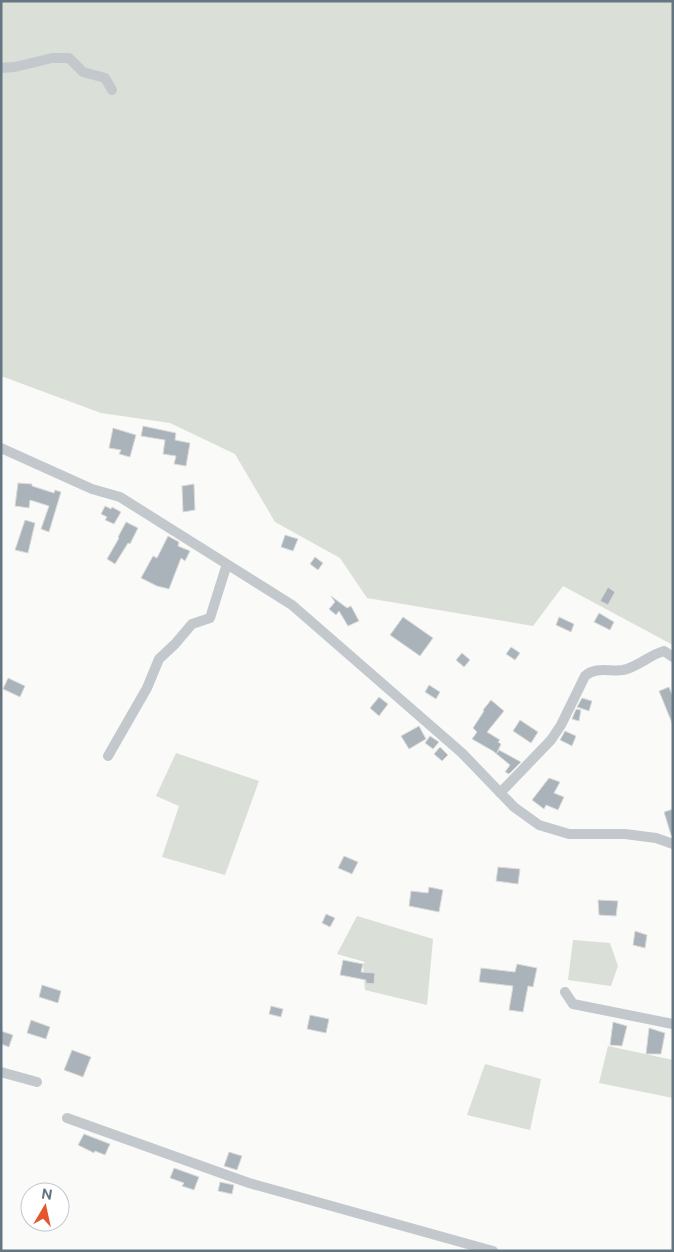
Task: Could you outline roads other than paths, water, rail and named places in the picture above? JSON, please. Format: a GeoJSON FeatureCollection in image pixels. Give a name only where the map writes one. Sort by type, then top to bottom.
{"type":"FeatureCollection","features":[{"type":"Feature","properties":{"kind":"street"},"geometry":{"type":"LineString","coordinates":[[1,68],[15,67],[52,58],[70,58],[83,72],[105,78],[112,90]]}},
{"type":"Feature","properties":{"kind":"street"},"geometry":{"type":"LineString","coordinates":[[1,448],[92,489],[120,497],[292,605],[462,753],[514,807],[538,825],[569,834],[625,834],[656,838],[673,844]]}},
{"type":"Feature","properties":{"kind":"street"},"geometry":{"type":"LineString","coordinates":[[108,756],[147,688],[159,659],[192,624],[210,618],[227,564]]}},
{"type":"Feature","properties":{"kind":"street"},"geometry":{"type":"LineString","coordinates":[[500,793],[551,740],[585,676],[590,672],[623,670],[658,652],[664,651],[673,657]]}},
{"type":"Feature","properties":{"kind":"street"},"geometry":{"type":"LineString","coordinates":[[565,992],[573,1004],[673,1024]]}},
{"type":"Feature","properties":{"kind":"street"},"geometry":{"type":"LineString","coordinates":[[1,1072],[37,1082]]}},
{"type":"Feature","properties":{"kind":"street"},"geometry":{"type":"LineString","coordinates":[[67,1118],[249,1183],[493,1251]]}}]}
